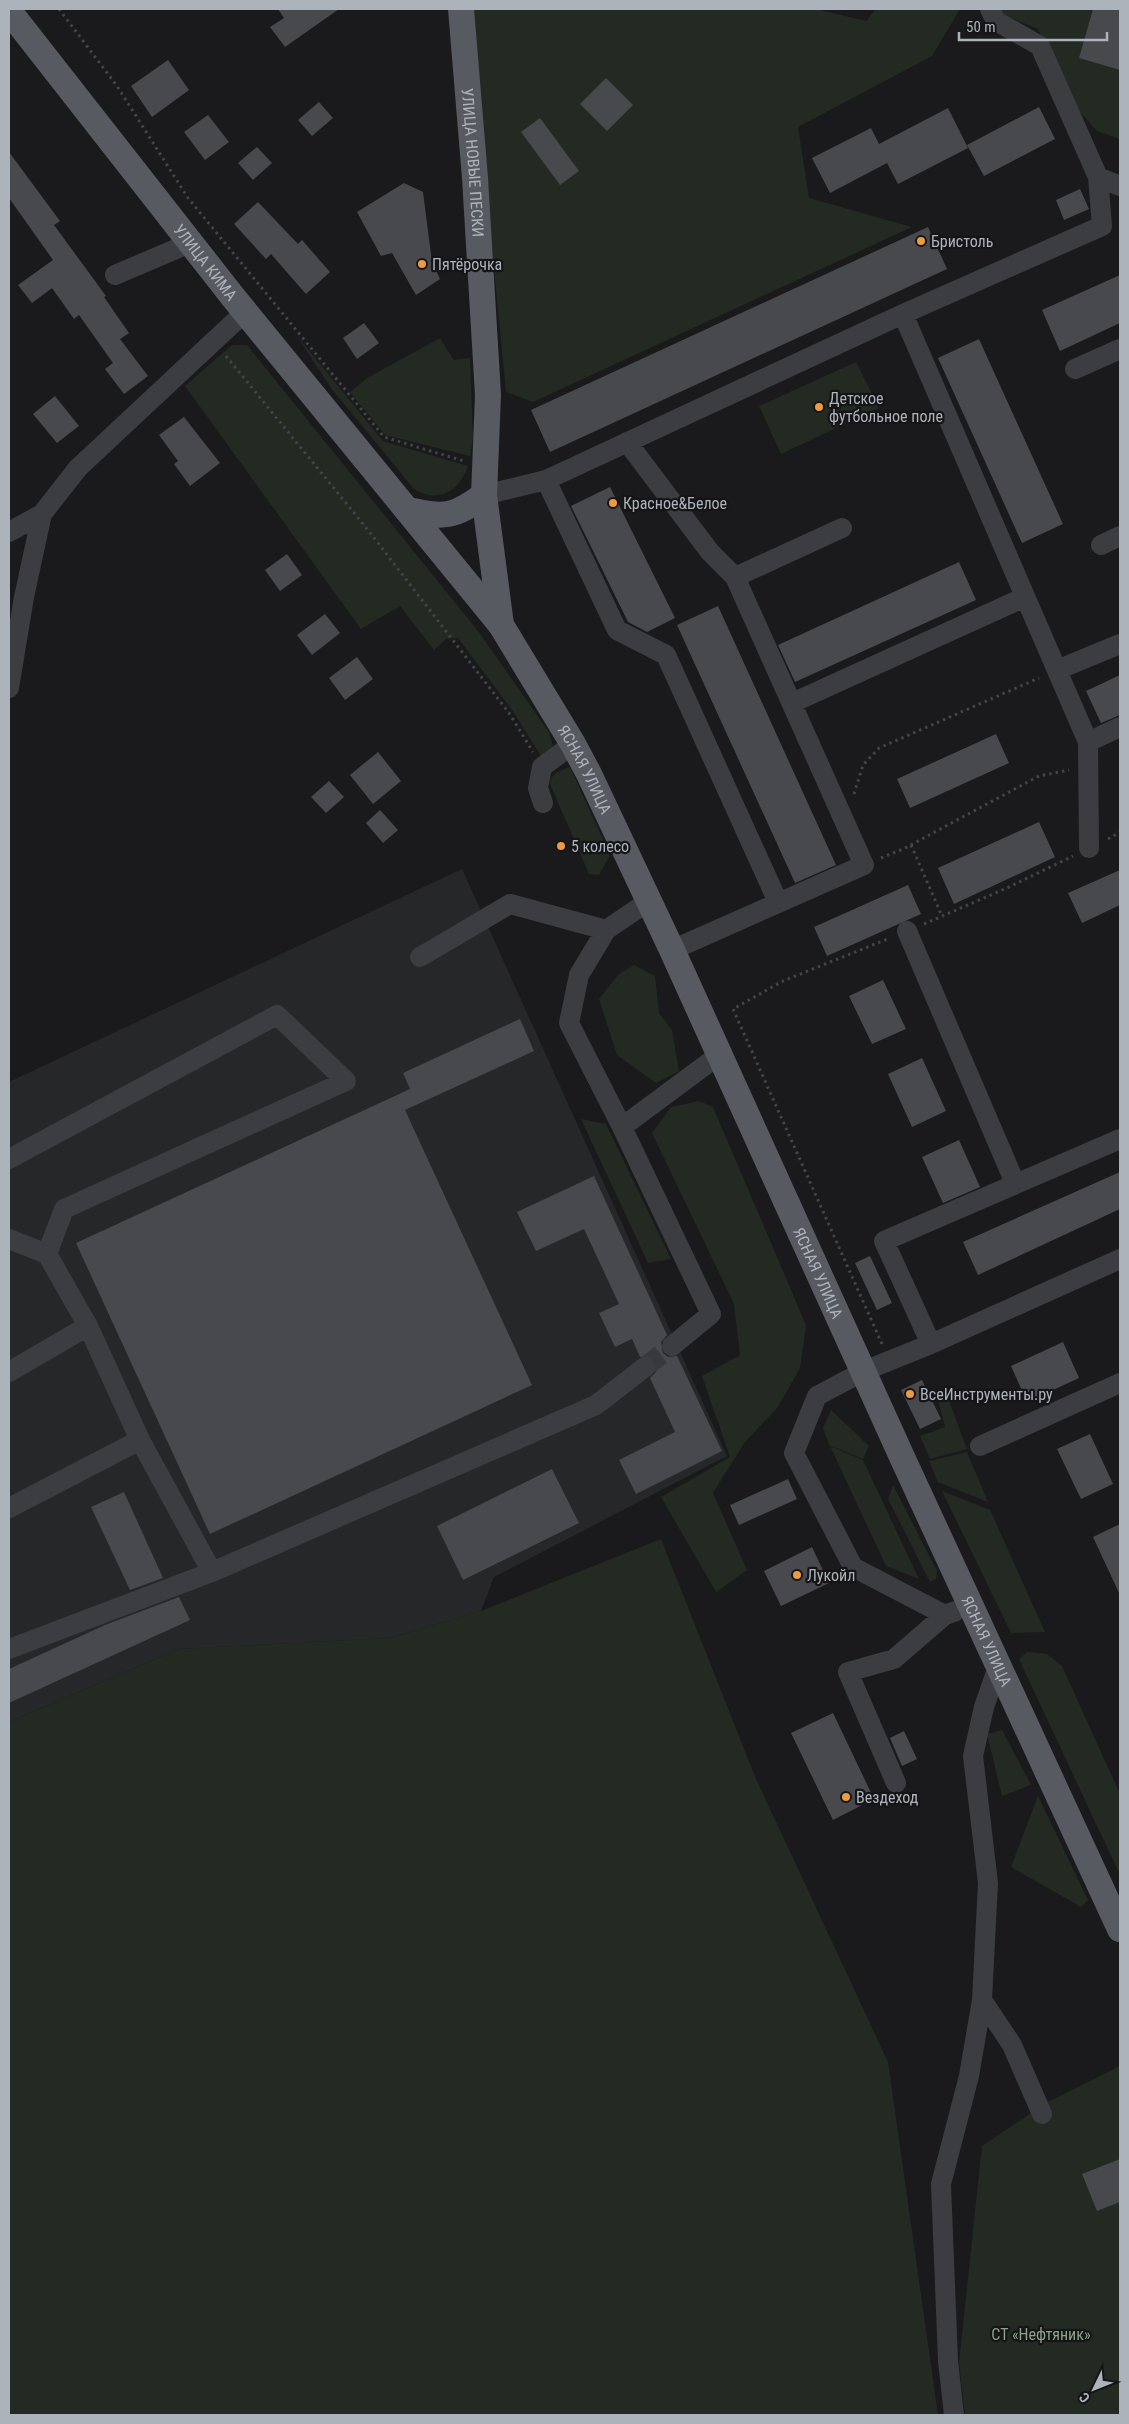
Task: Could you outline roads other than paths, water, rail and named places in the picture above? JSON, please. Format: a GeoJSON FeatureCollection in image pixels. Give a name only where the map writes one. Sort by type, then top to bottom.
{"type":"FeatureCollection","features":[{"type":"Feature","properties":{"kind":"main road","name":"УЛИЦА НОВЫЕ ПЕСКИ"},"geometry":{"type":"LineString","coordinates":[[461,9],[475,178],[488,395],[484,495],[501,625]]}},
{"type":"Feature","properties":{"kind":"main road","name":"УЛИЦА КИМА"},"geometry":{"type":"LineString","coordinates":[[9,11],[245,312],[501,625]]}},
{"type":"Feature","properties":{"kind":"main road"},"geometry":{"type":"LineString","coordinates":[[407,510],[441,516],[455,513],[484,495]]}},
{"type":"Feature","properties":{"kind":"main road","name":"ЯСНАЯ УЛИЦА"},"geometry":{"type":"LineString","coordinates":[[501,625],[589,774],[672,950],[1120,1929]]}},
{"type":"Feature","properties":{"kind":"street"},"geometry":{"type":"LineString","coordinates":[[484,495],[546,480],[903,314],[1102,226],[1098,177],[1040,46],[996,21],[990,9]]}},
{"type":"Feature","properties":{"kind":"street"},"geometry":{"type":"LineString","coordinates":[[1098,177],[1120,186]]}},
{"type":"Feature","properties":{"kind":"street"},"geometry":{"type":"LineString","coordinates":[[115,274],[190,243]]}},
{"type":"Feature","properties":{"kind":"street"},"geometry":{"type":"LineString","coordinates":[[9,532],[42,514],[78,468],[245,312]]}},
{"type":"Feature","properties":{"kind":"street"},"geometry":{"type":"LineString","coordinates":[[903,314],[1024,598],[1088,742],[1090,848]]}},
{"type":"Feature","properties":{"kind":"street"},"geometry":{"type":"LineString","coordinates":[[1075,369],[1120,349]]}},
{"type":"Feature","properties":{"kind":"street"},"geometry":{"type":"LineString","coordinates":[[626,442],[710,552],[735,577],[864,865],[672,950]]}},
{"type":"Feature","properties":{"kind":"street"},"geometry":{"type":"LineString","coordinates":[[546,480],[617,630],[666,655],[778,902]]}},
{"type":"Feature","properties":{"kind":"street"},"geometry":{"type":"LineString","coordinates":[[9,688],[24,597],[42,514]]}},
{"type":"Feature","properties":{"kind":"street"},"geometry":{"type":"LineString","coordinates":[[735,577],[842,528]]}},
{"type":"Feature","properties":{"kind":"street"},"geometry":{"type":"LineString","coordinates":[[1101,545],[1120,536]]}},
{"type":"Feature","properties":{"kind":"street"},"geometry":{"type":"LineString","coordinates":[[792,703],[1024,598]]}},
{"type":"Feature","properties":{"kind":"street"},"geometry":{"type":"LineString","coordinates":[[1057,670],[1120,644]]}},
{"type":"Feature","properties":{"kind":"street"},"geometry":{"type":"LineString","coordinates":[[1088,742],[1120,727]]}},
{"type":"Feature","properties":{"kind":"street"},"geometry":{"type":"LineString","coordinates":[[543,803],[538,788],[542,767],[573,744]]}},
{"type":"Feature","properties":{"kind":"street"},"geometry":{"type":"LineString","coordinates":[[649,901],[606,930],[579,975],[569,1023],[622,1127],[711,1314],[672,1346]]}},
{"type":"Feature","properties":{"kind":"street"},"geometry":{"type":"LineString","coordinates":[[420,957],[510,904],[606,930]]}},
{"type":"Feature","properties":{"kind":"street"},"geometry":{"type":"LineString","coordinates":[[907,931],[1015,1183]]}},
{"type":"Feature","properties":{"kind":"street"},"geometry":{"type":"LineString","coordinates":[[9,1159],[277,1015],[346,1081],[64,1209],[46,1254]]}},
{"type":"Feature","properties":{"kind":"street"},"geometry":{"type":"LineString","coordinates":[[622,1127],[719,1055]]}},
{"type":"Feature","properties":{"kind":"street"},"geometry":{"type":"LineString","coordinates":[[931,1344],[884,1241],[1120,1139]]}},
{"type":"Feature","properties":{"kind":"street"},"geometry":{"type":"LineString","coordinates":[[9,1239],[46,1254],[88,1326],[140,1440],[212,1572]]}},
{"type":"Feature","properties":{"kind":"street"},"geometry":{"type":"LineString","coordinates":[[945,1615],[853,1567],[794,1453],[817,1396],[864,1372],[1120,1259]]}},
{"type":"Feature","properties":{"kind":"street"},"geometry":{"type":"LineString","coordinates":[[9,1372],[88,1326]]}},
{"type":"Feature","properties":{"kind":"street"},"geometry":{"type":"LineString","coordinates":[[9,1649],[212,1572],[596,1405],[645,1367]]}},
{"type":"Feature","properties":{"kind":"street"},"geometry":{"type":"LineString","coordinates":[[980,1446],[1120,1383]]}},
{"type":"Feature","properties":{"kind":"street"},"geometry":{"type":"LineString","coordinates":[[9,1508],[140,1440]]}},
{"type":"Feature","properties":{"kind":"street"},"geometry":{"type":"LineString","coordinates":[[896,1783],[848,1672],[894,1659],[945,1615],[972,1606]]}},
{"type":"Feature","properties":{"kind":"street"},"geometry":{"type":"LineString","coordinates":[[954,2415],[948,2361],[941,2184],[968,2076],[982,2000],[988,1883],[973,1756],[984,1707],[999,1664]]}},
{"type":"Feature","properties":{"kind":"street"},"geometry":{"type":"LineString","coordinates":[[982,2000],[1012,2045],[1042,2114]]}},
{"type":"Feature","properties":{"kind":"tunnel"},"geometry":{"type":"LineString","coordinates":[[645,1367],[672,1346]]}},
{"type":"Feature","properties":{"kind":"place","name":"Бристоль"},"geometry":{"type":"Point","coordinates":[921,241]}},
{"type":"Feature","properties":{"kind":"place","name":"Пятёрочка"},"geometry":{"type":"Point","coordinates":[422,264]}},
{"type":"Feature","properties":{"kind":"place","name":"Детское футбольное поле"},"geometry":{"type":"Point","coordinates":[819,407]}},
{"type":"Feature","properties":{"kind":"place","name":"Красное&Белое"},"geometry":{"type":"Point","coordinates":[613,503]}},
{"type":"Feature","properties":{"kind":"place","name":"5 колесо"},"geometry":{"type":"Point","coordinates":[561,846]}},
{"type":"Feature","properties":{"kind":"place","name":"ВсеИнструменты.ру"},"geometry":{"type":"Point","coordinates":[910,1394]}},
{"type":"Feature","properties":{"kind":"place","name":"Лукойл"},"geometry":{"type":"Point","coordinates":[797,1575]}},
{"type":"Feature","properties":{"kind":"place","name":"Вездеход"},"geometry":{"type":"Point","coordinates":[846,1797]}},
{"type":"Feature","properties":{"kind":"park label","name":"СТ «Нефтяник»"},"geometry":{"type":"Point","coordinates":[1041,2334]}}]}
